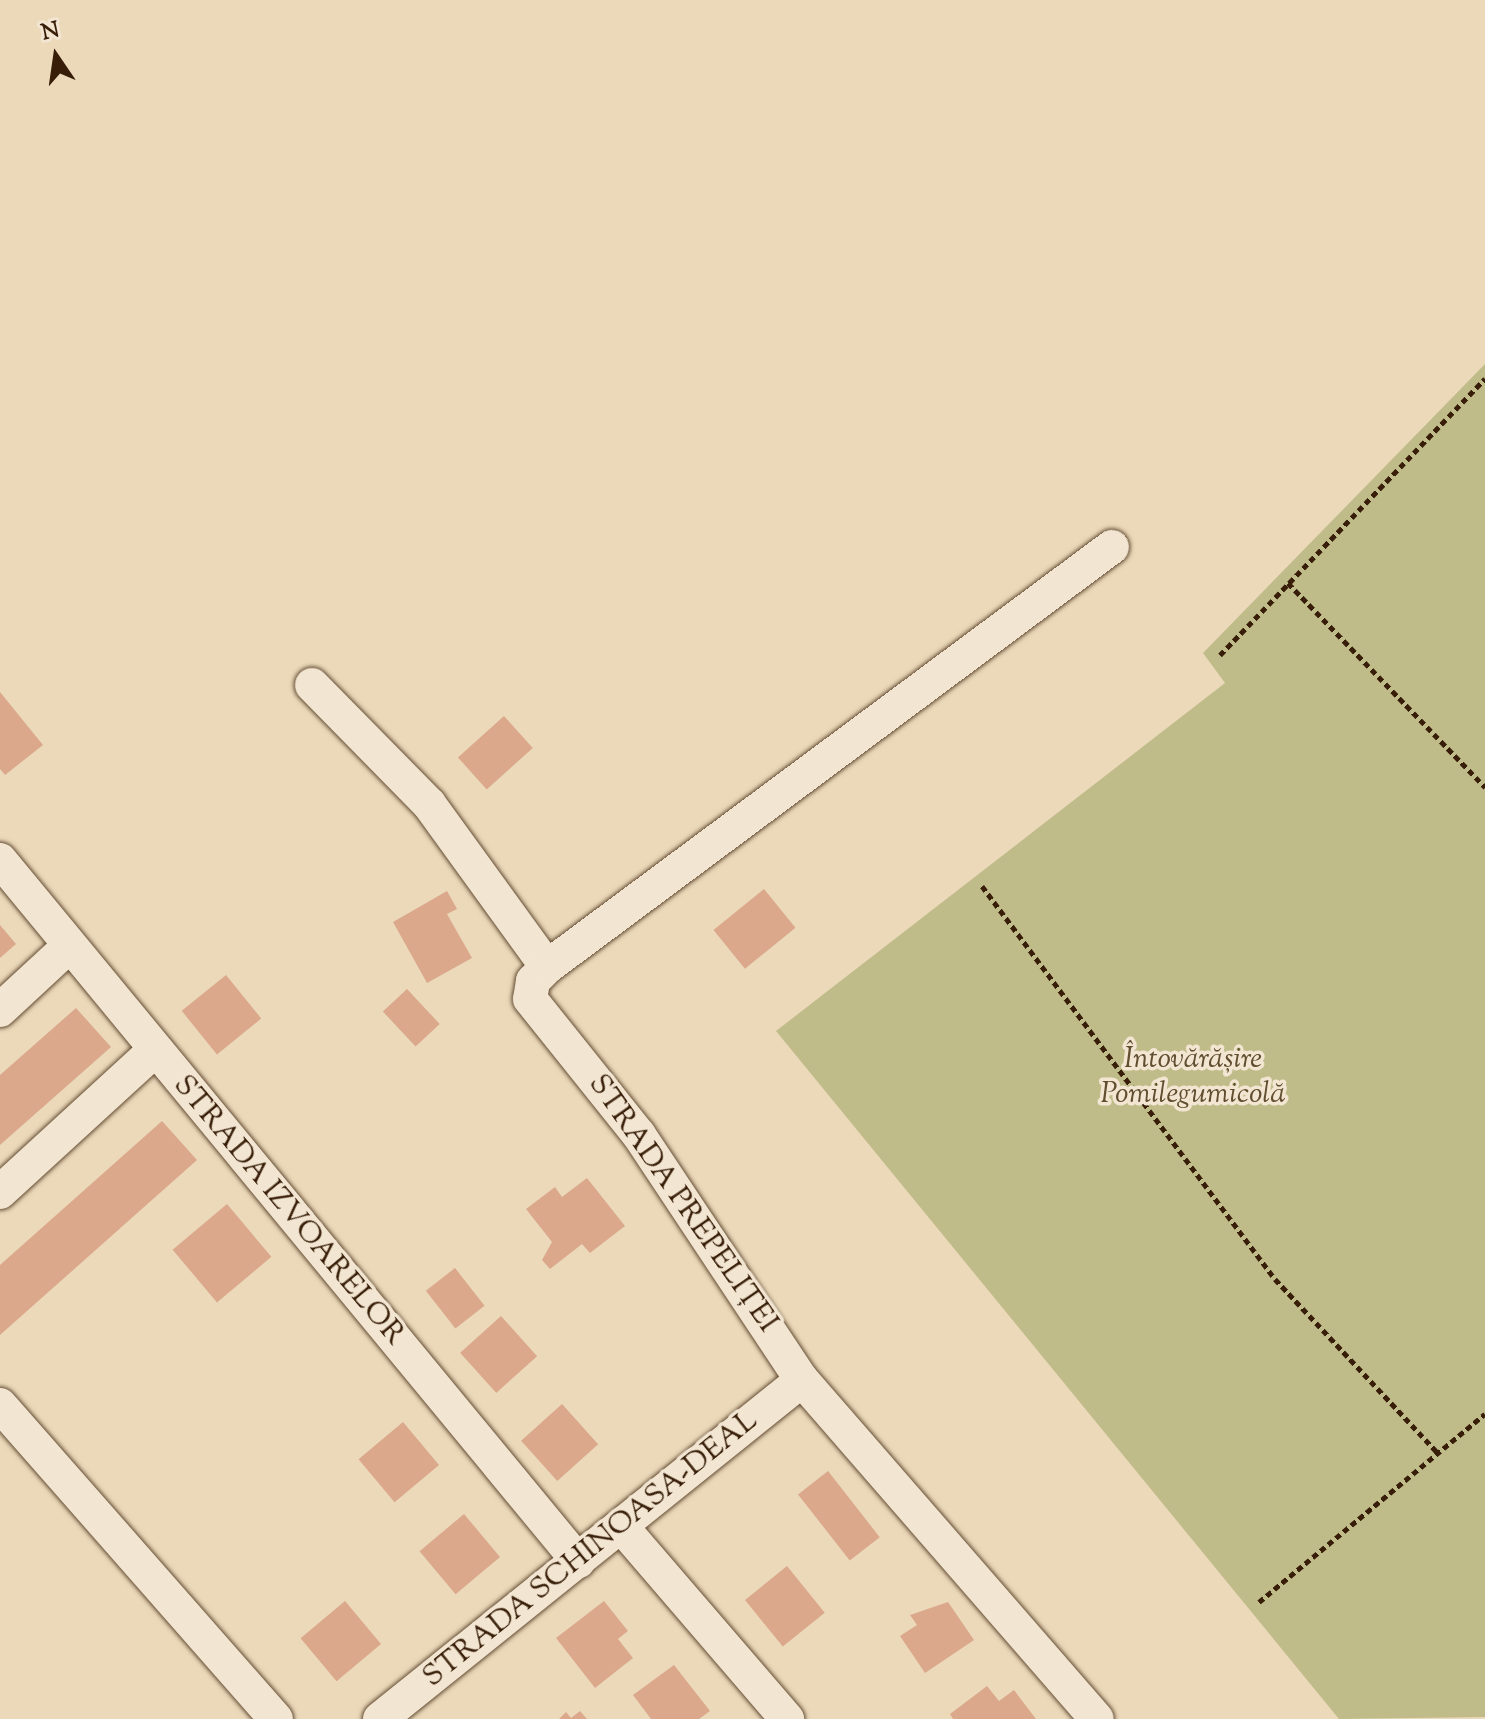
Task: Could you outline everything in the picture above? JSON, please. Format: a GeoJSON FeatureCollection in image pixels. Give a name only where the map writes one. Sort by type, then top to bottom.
{"type":"FeatureCollection","features":[{"type":"Feature","properties":{"kind":"street"},"geometry":{"type":"LineString","coordinates":[[312,685],[429,804],[547,967],[1112,547]]}},
{"type":"Feature","properties":{"kind":"street","name":"STRADA IZVOARELOR"},"geometry":{"type":"LineString","coordinates":[[0,860],[578,1561]]}},
{"type":"Feature","properties":{"kind":"street"},"geometry":{"type":"LineString","coordinates":[[0,1010],[69,946]]}},
{"type":"Feature","properties":{"kind":"street","name":"STRADA PREPELIȚEI"},"geometry":{"type":"LineString","coordinates":[[547,967],[533,981],[530,999],[639,1135],[802,1380],[1097,1719]]}},
{"type":"Feature","properties":{"kind":"street"},"geometry":{"type":"LineString","coordinates":[[0,1192],[155,1050]]}},
{"type":"Feature","properties":{"kind":"street","name":"STRADA SCHINOASA-DEAL"},"geometry":{"type":"LineString","coordinates":[[380,1719],[802,1380]]}},
{"type":"Feature","properties":{"kind":"street"},"geometry":{"type":"LineString","coordinates":[[0,1405],[276,1719]]}},
{"type":"Feature","properties":{"kind":"street"},"geometry":{"type":"LineString","coordinates":[[621,1526],[787,1719]]}},
{"type":"Feature","properties":{"kind":"path"},"geometry":{"type":"LineString","coordinates":[[1220,655],[1485,379]]}},
{"type":"Feature","properties":{"kind":"path"},"geometry":{"type":"LineString","coordinates":[[1288,583],[1485,787]]}},
{"type":"Feature","properties":{"kind":"path"},"geometry":{"type":"LineString","coordinates":[[982,886],[1275,1279],[1438,1453]]}},
{"type":"Feature","properties":{"kind":"path"},"geometry":{"type":"LineString","coordinates":[[1259,1602],[1485,1414]]}},
{"type":"Feature","properties":{"kind":"green space","name":"Întovărășire Pomilegumicolă"},"geometry":{"type":"Polygon","coordinates":[[[1485,364],[1485,1717],[1339,1719],[776,1031],[1225,683],[1203,653],[1485,364]]]}},
{"type":"Feature","properties":{"kind":"building"},"geometry":{"type":"Polygon","coordinates":[[[0,692],[43,745],[5,775],[0,769],[0,692]]]}},
{"type":"Feature","properties":{"kind":"building"},"geometry":{"type":"Polygon","coordinates":[[[504,716],[533,748],[487,789],[458,757],[504,716]]]}},
{"type":"Feature","properties":{"kind":"building"},"geometry":{"type":"Polygon","coordinates":[[[764,889],[795,928],[745,969],[713,930],[764,889]]]}},
{"type":"Feature","properties":{"kind":"building"},"geometry":{"type":"Polygon","coordinates":[[[447,891],[457,909],[447,914],[472,958],[427,983],[393,922],[447,891]]]}},
{"type":"Feature","properties":{"kind":"building"},"geometry":{"type":"Polygon","coordinates":[[[0,925],[16,944],[0,958],[0,925]]]}},
{"type":"Feature","properties":{"kind":"building"},"geometry":{"type":"Polygon","coordinates":[[[226,975],[261,1019],[217,1054],[182,1011],[226,975]]]}},
{"type":"Feature","properties":{"kind":"building"},"geometry":{"type":"Polygon","coordinates":[[[407,989],[440,1024],[416,1047],[383,1012],[407,989]]]}},
{"type":"Feature","properties":{"kind":"building"},"geometry":{"type":"Polygon","coordinates":[[[76,1008],[111,1047],[0,1145],[0,1075],[76,1008]]]}},
{"type":"Feature","properties":{"kind":"building"},"geometry":{"type":"Polygon","coordinates":[[[162,1121],[197,1160],[0,1335],[0,1265],[162,1121]]]}},
{"type":"Feature","properties":{"kind":"building"},"geometry":{"type":"Polygon","coordinates":[[[587,1178],[625,1226],[590,1253],[582,1244],[550,1269],[542,1260],[552,1242],[526,1209],[555,1187],[562,1197],[587,1178]]]}},
{"type":"Feature","properties":{"kind":"building"},"geometry":{"type":"Polygon","coordinates":[[[227,1204],[271,1257],[217,1302],[173,1250],[227,1204]]]}},
{"type":"Feature","properties":{"kind":"building"},"geometry":{"type":"Polygon","coordinates":[[[455,1268],[485,1306],[455,1329],[426,1291],[455,1268]]]}},
{"type":"Feature","properties":{"kind":"building"},"geometry":{"type":"Polygon","coordinates":[[[501,1316],[537,1356],[496,1393],[460,1353],[501,1316]]]}},
{"type":"Feature","properties":{"kind":"building"},"geometry":{"type":"Polygon","coordinates":[[[562,1404],[598,1444],[557,1481],[521,1441],[562,1404]]]}},
{"type":"Feature","properties":{"kind":"building"},"geometry":{"type":"Polygon","coordinates":[[[403,1422],[439,1465],[395,1502],[359,1459],[403,1422]]]}},
{"type":"Feature","properties":{"kind":"building"},"geometry":{"type":"Polygon","coordinates":[[[828,1471],[880,1537],[850,1561],[798,1494],[828,1471]]]}},
{"type":"Feature","properties":{"kind":"building"},"geometry":{"type":"Polygon","coordinates":[[[464,1514],[500,1557],[456,1594],[420,1551],[464,1514]]]}},
{"type":"Feature","properties":{"kind":"building"},"geometry":{"type":"Polygon","coordinates":[[[787,1566],[825,1613],[783,1647],[745,1600],[787,1566]]]}},
{"type":"Feature","properties":{"kind":"building"},"geometry":{"type":"Polygon","coordinates":[[[345,1601],[381,1644],[337,1681],[301,1638],[345,1601]]]}},
{"type":"Feature","properties":{"kind":"building"},"geometry":{"type":"Polygon","coordinates":[[[604,1601],[628,1631],[618,1639],[633,1658],[595,1688],[556,1638],[604,1601]]]}},
{"type":"Feature","properties":{"kind":"building"},"geometry":{"type":"Polygon","coordinates":[[[948,1602],[974,1640],[925,1673],[900,1636],[917,1625],[910,1615],[948,1602]]]}},
{"type":"Feature","properties":{"kind":"building"},"geometry":{"type":"Polygon","coordinates":[[[674,1665],[710,1711],[699,1719],[651,1719],[633,1695],[674,1665]]]}},
{"type":"Feature","properties":{"kind":"building"},"geometry":{"type":"Polygon","coordinates":[[[987,1686],[999,1701],[1014,1690],[1036,1719],[953,1719],[950,1714],[987,1686]]]}},
{"type":"Feature","properties":{"kind":"building"},"geometry":{"type":"Polygon","coordinates":[[[580,1711],[587,1719],[559,1719],[566,1712],[571,1718],[580,1711]]]}}]}
